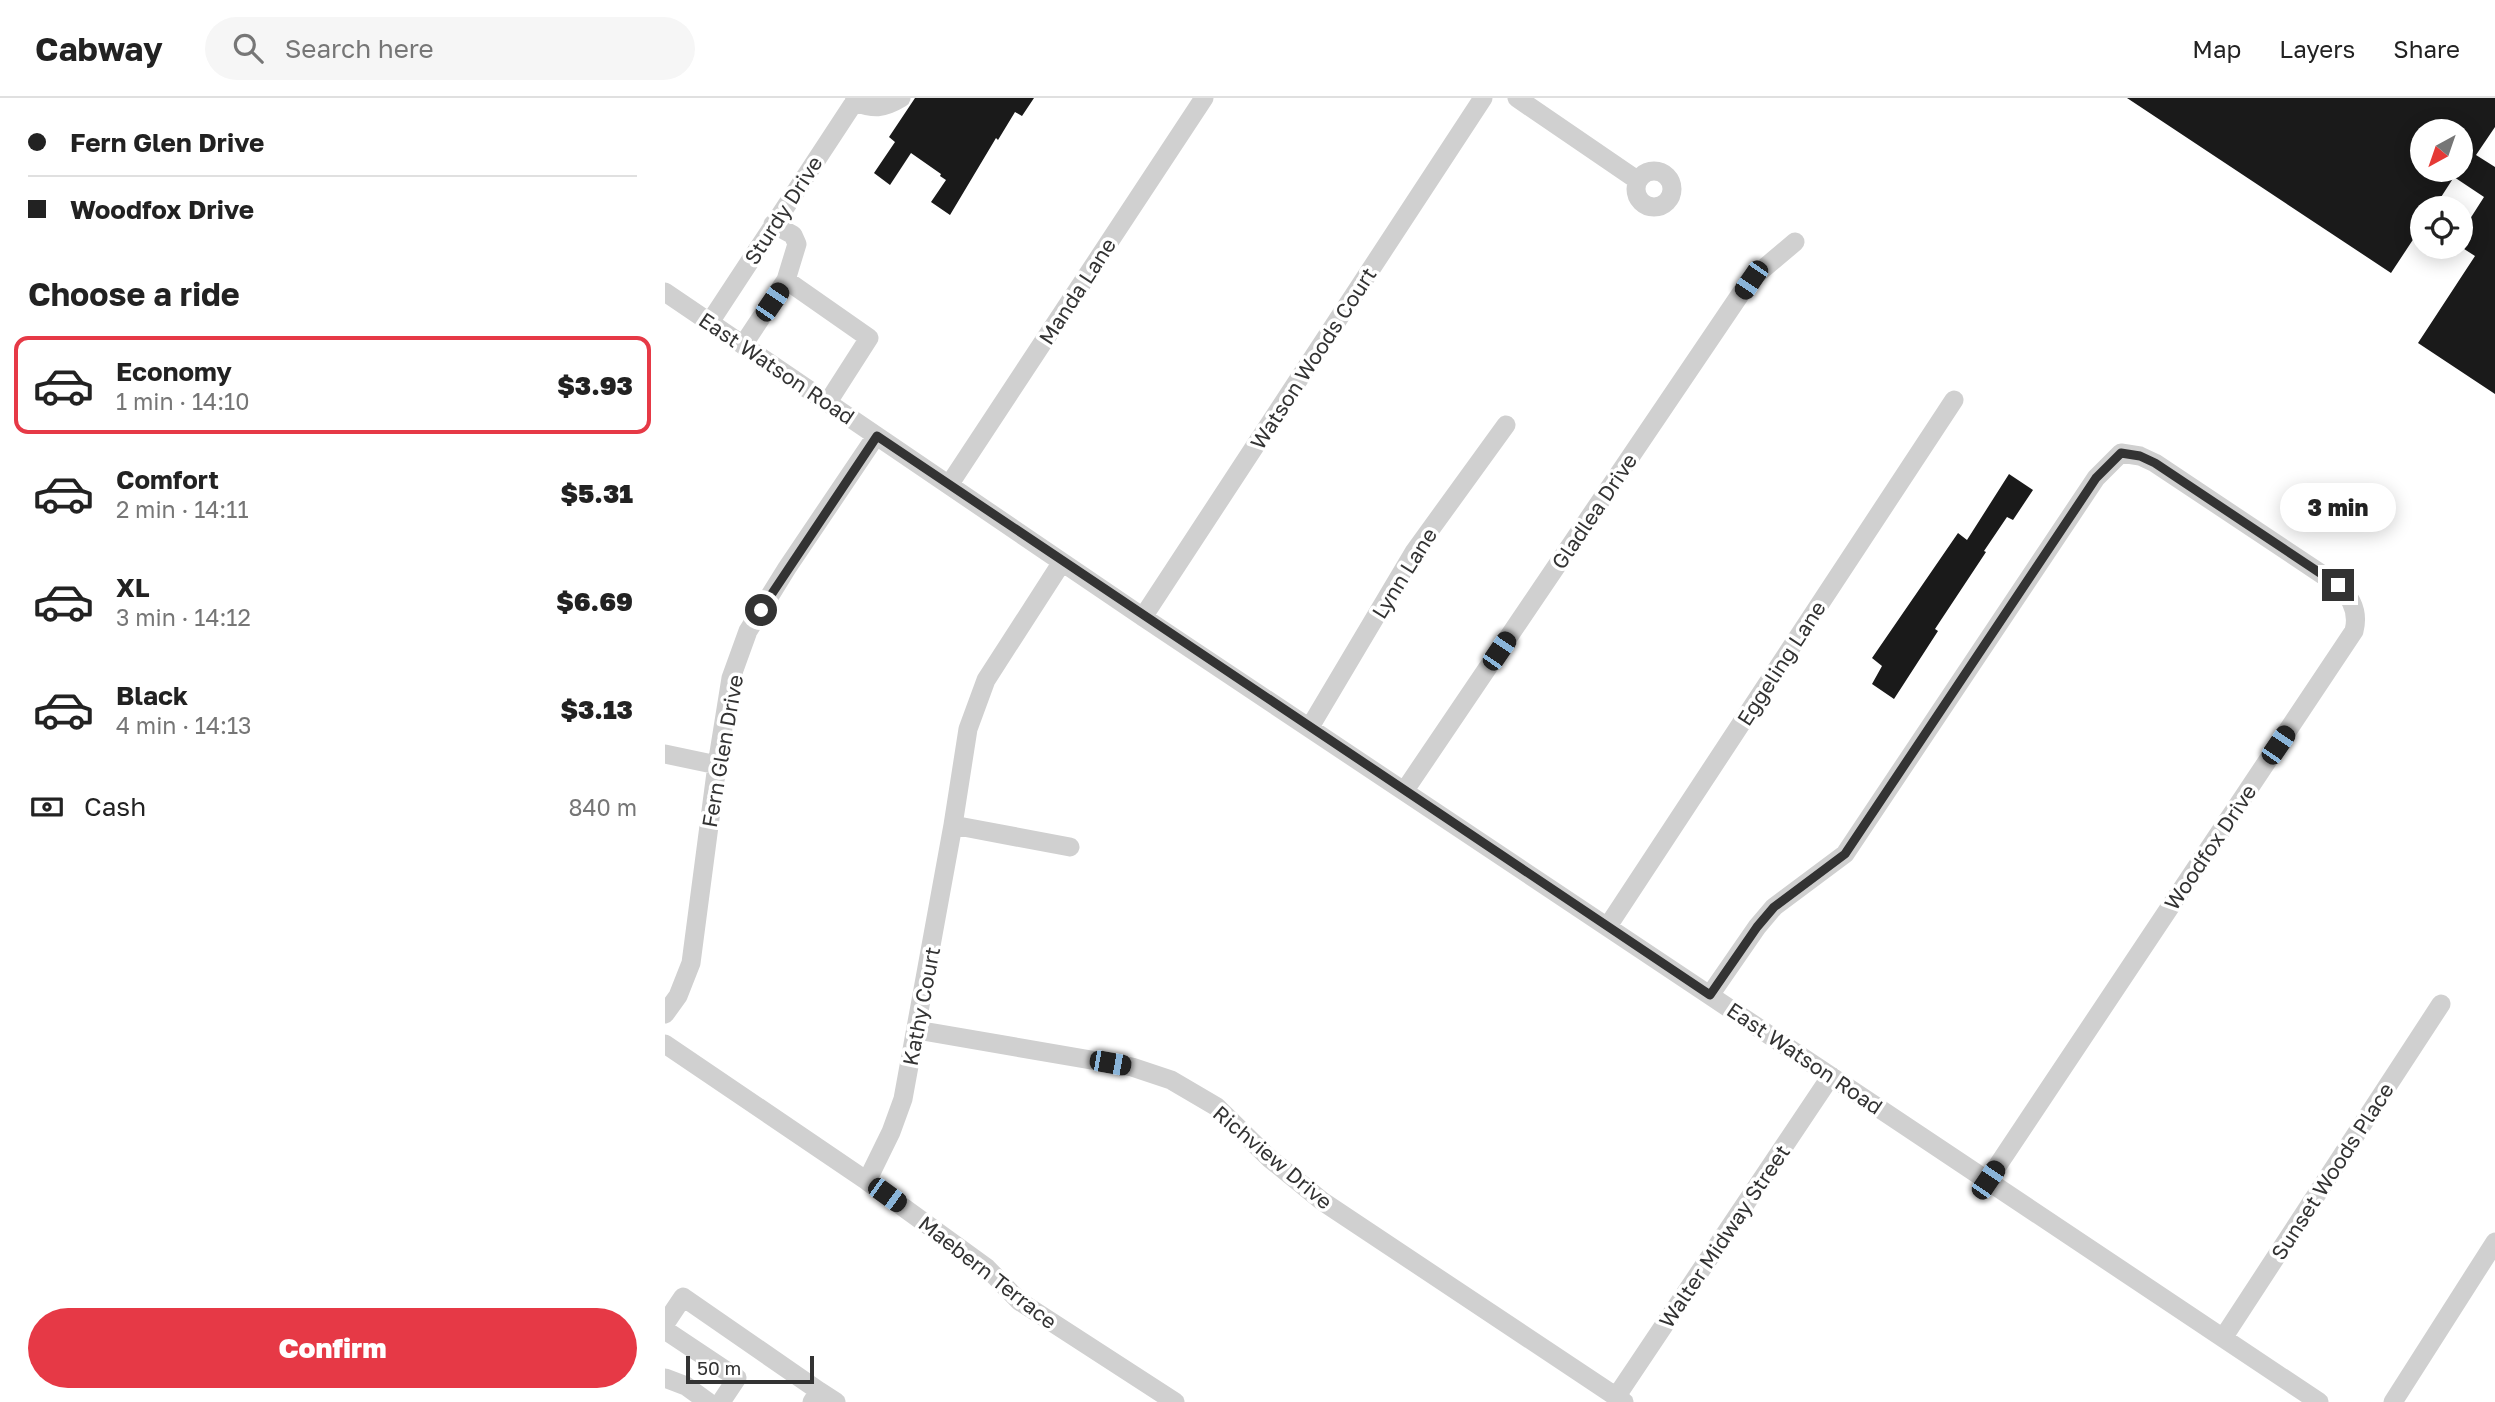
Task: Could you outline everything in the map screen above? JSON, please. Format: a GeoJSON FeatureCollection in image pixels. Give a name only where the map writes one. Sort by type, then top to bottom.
{"type":"FeatureCollection","features":[{"type":"Feature","properties":{"kind":"street"},"geometry":{"type":"LineString","coordinates":[[855,100],[874,109],[887,106],[901,98]]}},
{"type":"Feature","properties":{"kind":"street","name":"Manda Lane"},"geometry":{"type":"LineString","coordinates":[[949,485],[1204,98]]}},
{"type":"Feature","properties":{"kind":"street","name":"Watson Woods Court"},"geometry":{"type":"LineString","coordinates":[[1143,617],[1483,98]]}},
{"type":"Feature","properties":{"kind":"street"},"geometry":{"type":"LineString","coordinates":[[1517,98],[1637,180]]}},
{"type":"Feature","properties":{"kind":"street","name":"Sturdy Drive"},"geometry":{"type":"LineString","coordinates":[[710,322],[855,100]]}},
{"type":"Feature","properties":{"kind":"street"},"geometry":{"type":"LineString","coordinates":[[743,345],[786,280],[797,244],[793,235],[773,223]]}},
{"type":"Feature","properties":{"kind":"street","name":"Gladlea Drive"},"geometry":{"type":"LineString","coordinates":[[1405,790],[1751,280],[1795,242]]}},
{"type":"Feature","properties":{"kind":"street"},"geometry":{"type":"LineString","coordinates":[[786,280],[869,338],[828,402]]}},
{"type":"Feature","properties":{"kind":"street","name":"East Watson Road"},"geometry":{"type":"LineString","coordinates":[[665,292],[1143,617],[2319,1402]]}},
{"type":"Feature","properties":{"kind":"street","name":"Eggeling Lane"},"geometry":{"type":"LineString","coordinates":[[1608,926],[1954,400]]}},
{"type":"Feature","properties":{"kind":"street","name":"Lynn Lane"},"geometry":{"type":"LineString","coordinates":[[1310,727],[1414,552],[1506,425]]}},
{"type":"Feature","properties":{"kind":"street","name":"Fern Glen Drive"},"geometry":{"type":"LineString","coordinates":[[665,1014],[678,996],[691,963],[716,765],[731,678],[748,631],[787,568],[877,436]]}},
{"type":"Feature","properties":{"kind":"street","name":"Woodfox Drive"},"geometry":{"type":"LineString","coordinates":[[1710,995],[1774,907],[1845,854],[2096,478],[2121,453],[2140,456],[2155,463],[2338,585],[2349,595],[2357,620],[2354,631],[1988,1180]]}},
{"type":"Feature","properties":{"kind":"street","name":"Kathy Court"},"geometry":{"type":"LineString","coordinates":[[867,1181],[903,1099],[968,729],[986,680],[1062,562]]}},
{"type":"Feature","properties":{"kind":"street"},"geometry":{"type":"LineString","coordinates":[[665,754],[716,765]]}},
{"type":"Feature","properties":{"kind":"street"},"geometry":{"type":"LineString","coordinates":[[953,825],[1070,847]]}},
{"type":"Feature","properties":{"kind":"street","name":"Sunset Woods Place"},"geometry":{"type":"LineString","coordinates":[[2223,1338],[2441,1004]]}},
{"type":"Feature","properties":{"kind":"street","name":"Richview Drive"},"geometry":{"type":"LineString","coordinates":[[917,1030],[1132,1067],[1171,1080],[1217,1107],[1269,1158],[1322,1201],[1620,1399]]}},
{"type":"Feature","properties":{"kind":"street","name":"Maebern Terrace"},"geometry":{"type":"LineString","coordinates":[[665,1044],[867,1181],[987,1268],[1019,1301],[1168,1400]]}},
{"type":"Feature","properties":{"kind":"street","name":"Walter Midway Street"},"geometry":{"type":"LineString","coordinates":[[1620,1399],[1831,1076]]}},
{"type":"Feature","properties":{"kind":"street"},"geometry":{"type":"LineString","coordinates":[[2393,1402],[2495,1242]]}},
{"type":"Feature","properties":{"kind":"street"},"geometry":{"type":"LineString","coordinates":[[665,1324],[683,1297],[815,1396],[836,1402]]}},
{"type":"Feature","properties":{"kind":"street"},"geometry":{"type":"LineString","coordinates":[[665,1330],[737,1378],[721,1402]]}},
{"type":"Feature","properties":{"kind":"street"},"geometry":{"type":"LineString","coordinates":[[665,1378],[686,1386],[708,1402]]}},
{"type":"Feature","properties":{"kind":"building"},"geometry":{"type":"Polygon","coordinates":[[[915,98],[1034,98],[1022,116],[1015,112],[998,140],[996,138],[950,215],[931,202],[946,180],[911,153],[890,185],[874,173],[895,142],[889,137],[915,98]]]}},
{"type":"Feature","properties":{"kind":"building"},"geometry":{"type":"Polygon","coordinates":[[[2127,98],[2495,98],[2495,127],[2476,155],[2495,167],[2495,394],[2418,343],[2475,256],[2473,214],[2484,197],[2462,182],[2473,182],[2473,119],[2410,119],[2410,182],[2451,182],[2442,196],[2410,196],[2410,244],[2391,273],[2127,98]]]}},
{"type":"Feature","properties":{"kind":"building"},"geometry":{"type":"Polygon","coordinates":[[[2009,474],[2033,490],[2013,520],[2007,517],[1984,551],[1986,552],[1935,629],[1938,631],[1894,699],[1872,684],[1882,666],[1872,658],[1958,533],[1967,540],[2009,474]]]}},
{"type":"Feature","properties":{"kind":"route"},"geometry":{"type":"LineString","coordinates":[[761,610],[877,436],[1710,995],[1774,907],[1845,854],[2096,478],[2121,453],[2140,456],[2155,463],[2338,585]]}}]}
